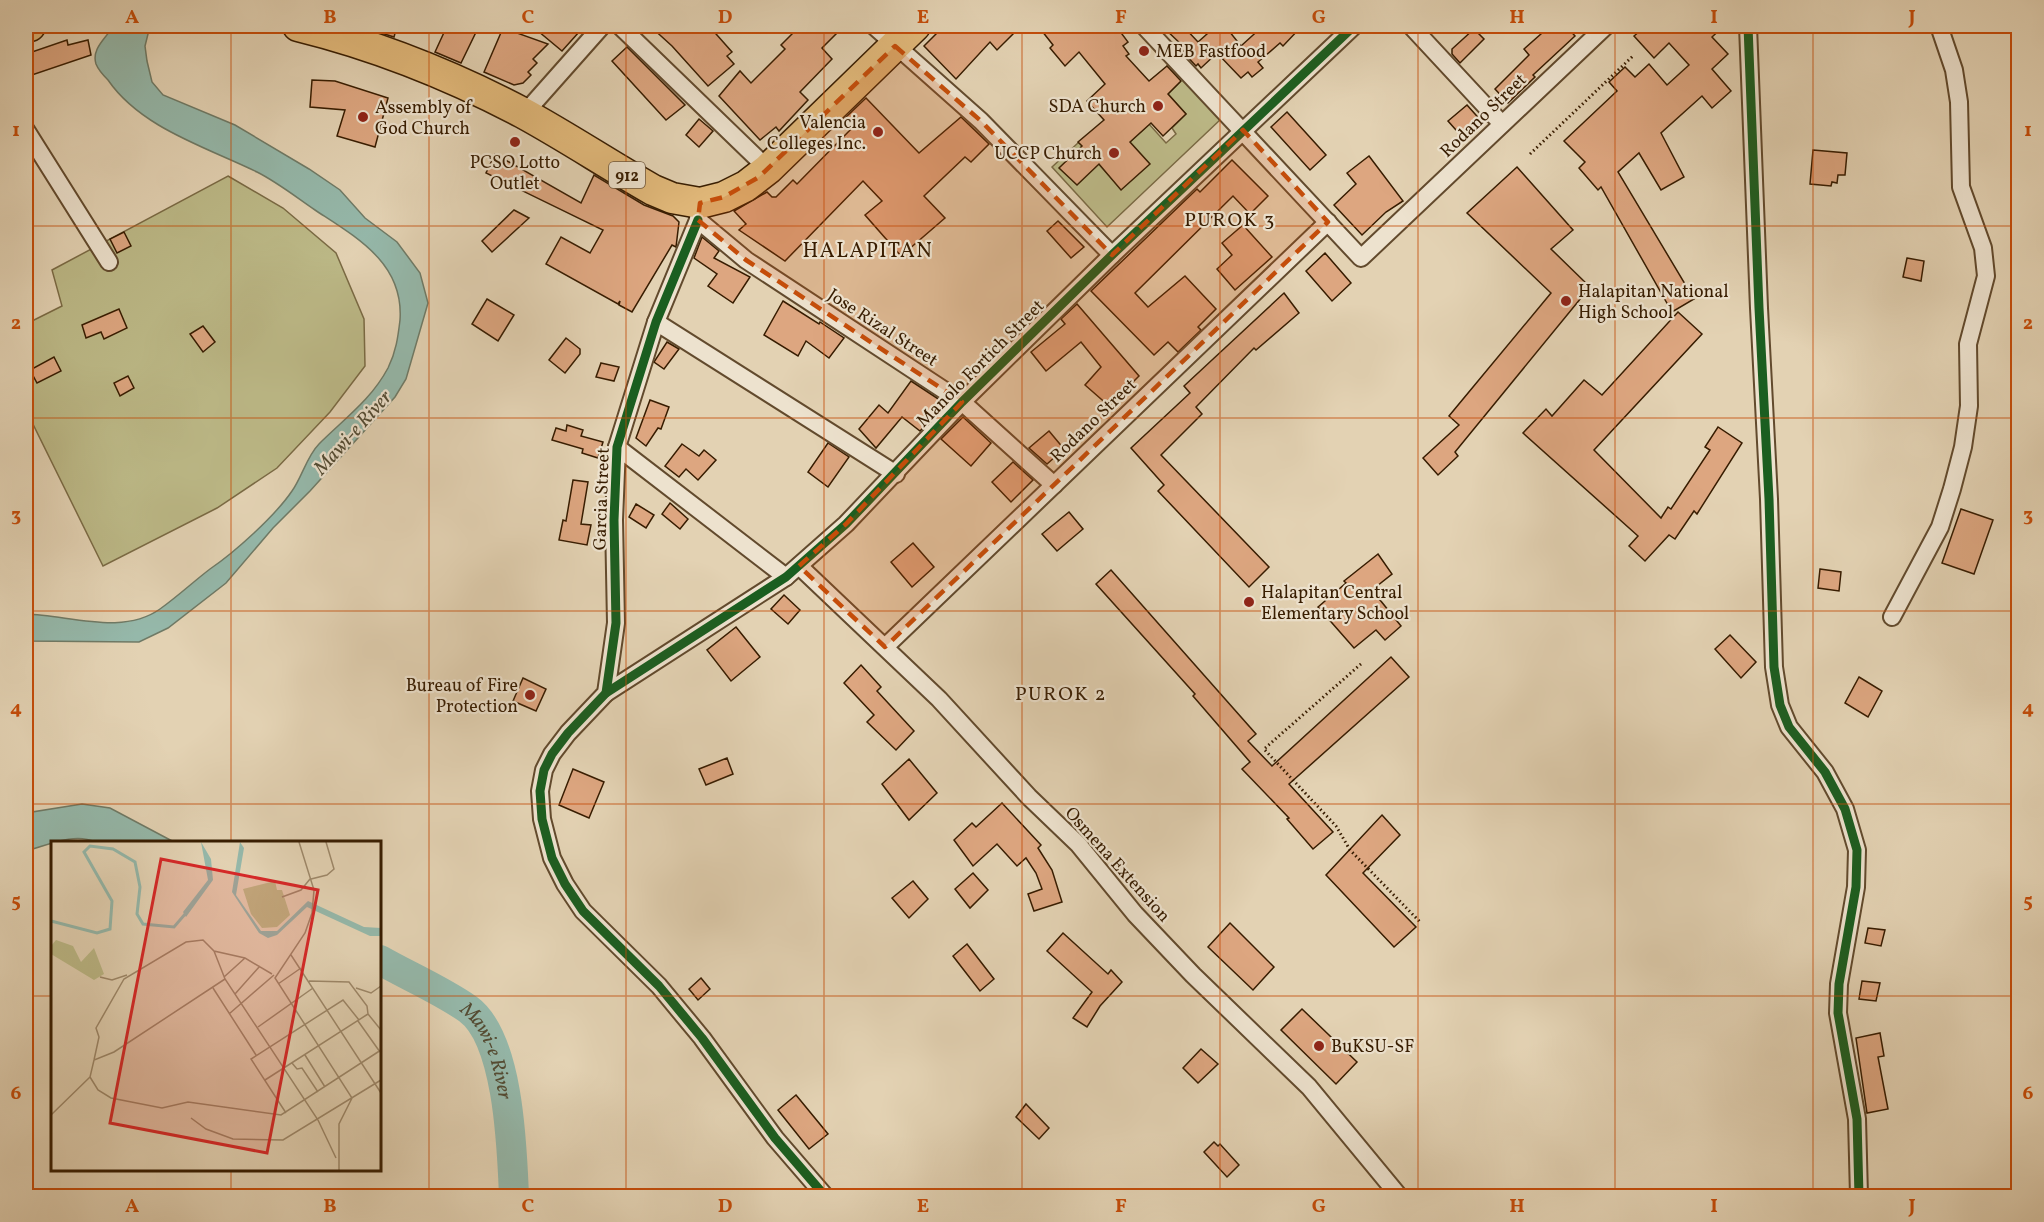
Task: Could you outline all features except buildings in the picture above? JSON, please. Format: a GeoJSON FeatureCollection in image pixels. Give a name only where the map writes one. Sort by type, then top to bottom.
{"type":"FeatureCollection","features":[{"type":"Feature","properties":{"kind":"highway"},"geometry":{"type":"LineString","coordinates":[[26,27],[30,26]]}},
{"type":"Feature","properties":{"kind":"highway","name":"912"},"geometry":{"type":"LineString","coordinates":[[298,26],[340,36],[468,86],[524,114],[653,190],[699,211],[746,186],[768,169],[905,36]]}},
{"type":"Feature","properties":{"kind":"street"},"geometry":{"type":"LineString","coordinates":[[524,114],[602,26]]}},
{"type":"Feature","properties":{"kind":"street"},"geometry":{"type":"LineString","coordinates":[[620,26],[768,169]]}},
{"type":"Feature","properties":{"kind":"street"},"geometry":{"type":"LineString","coordinates":[[874,26],[905,36],[981,121],[1112,255]]}},
{"type":"Feature","properties":{"kind":"street"},"geometry":{"type":"LineString","coordinates":[[1144,26],[1328,222]]}},
{"type":"Feature","properties":{"kind":"street","name":"Manolo Fortich Street"},"geometry":{"type":"LineString","coordinates":[[606,693],[792,572],[846,524],[962,402],[1112,255],[1354,26]]}},
{"type":"Feature","properties":{"kind":"street"},"geometry":{"type":"LineString","coordinates":[[1412,26],[1502,124]]}},
{"type":"Feature","properties":{"kind":"street","name":"Rodano Street"},"geometry":{"type":"LineString","coordinates":[[885,647],[1328,222],[1361,258],[1606,26]]}},
{"type":"Feature","properties":{"kind":"street"},"geometry":{"type":"LineString","coordinates":[[1748,26],[1770,510],[1774,667],[1780,705],[1789,727],[1825,772],[1845,809],[1857,850],[1856,887],[1839,984],[1838,1013],[1857,1119],[1859,1197]]}},
{"type":"Feature","properties":{"kind":"street"},"geometry":{"type":"LineString","coordinates":[[1892,617],[1940,527],[1952,489],[1963,447],[1969,406],[1968,344],[1986,276],[1983,248],[1961,187],[1959,102],[1954,70],[1939,26]]}},
{"type":"Feature","properties":{"kind":"street"},"geometry":{"type":"LineString","coordinates":[[26,130],[109,262]]}},
{"type":"Feature","properties":{"kind":"street","name":"Garcia Street"},"geometry":{"type":"LineString","coordinates":[[606,693],[616,623],[614,520],[617,447],[656,322],[699,211]]}},
{"type":"Feature","properties":{"kind":"street","name":"Jose Rizal Street"},"geometry":{"type":"LineString","coordinates":[[699,211],[746,260],[962,402],[1054,485]]}},
{"type":"Feature","properties":{"kind":"street"},"geometry":{"type":"LineString","coordinates":[[656,322],[896,474]]}},
{"type":"Feature","properties":{"kind":"street","name":"Osmena Extension"},"geometry":{"type":"LineString","coordinates":[[617,447],[792,572],[885,647],[939,699],[1029,796],[1078,844],[1135,914],[1185,966],[1309,1087],[1399,1197]]}},
{"type":"Feature","properties":{"kind":"street"},"geometry":{"type":"LineString","coordinates":[[606,693],[568,733],[544,770],[540,790],[545,837],[552,858],[574,898],[659,986],[702,1038],[775,1138],[825,1197]]}},
{"type":"Feature","properties":{"kind":"path"},"geometry":{"type":"LineString","coordinates":[[1530,154],[1634,55]]}},
{"type":"Feature","properties":{"kind":"path"},"geometry":{"type":"LineString","coordinates":[[1361,664],[1264,749],[1336,826],[1350,850],[1421,923]]}},
{"type":"Feature","properties":{"kind":"highlighted area"},"geometry":{"type":"Polygon","coordinates":[[[895,46],[981,121],[1112,255],[1243,130],[1328,222],[885,647],[799,566],[846,524],[962,402],[746,260],[698,220],[700,203],[724,197],[759,177],[895,46]]]}},
{"type":"Feature","properties":{"kind":"shaded area"},"geometry":{"type":"Polygon","coordinates":[[[1171,62],[1221,119],[1107,227],[1052,167],[1079,142],[1121,189],[1130,142],[1149,124],[1166,143],[1176,134],[1172,128],[1186,114],[1168,94],[1180,82],[1167,66],[1171,62]]]}},
{"type":"Feature","properties":{"kind":"shaded area"},"geometry":{"type":"Polygon","coordinates":[[[228,176],[283,208],[336,253],[364,319],[365,366],[330,412],[277,468],[217,508],[103,566],[26,410],[26,324],[62,306],[52,270],[228,176]]]}},
{"type":"Feature","properties":{"kind":"water"},"geometry":{"type":"Polygon","coordinates":[[[113,26],[150,26],[145,46],[147,61],[152,82],[163,95],[235,125],[340,190],[365,218],[397,242],[420,273],[428,303],[406,379],[395,397],[310,491],[273,528],[226,583],[168,628],[139,642],[26,641],[26,614],[112,623],[145,617],[160,609],[231,553],[285,501],[315,449],[374,390],[391,362],[400,320],[399,300],[386,267],[361,242],[272,180],[156,124],[122,97],[100,70],[95,58],[98,48],[113,26]]]}},
{"type":"Feature","properties":{"kind":"water"},"geometry":{"type":"Polygon","coordinates":[[[82,804],[110,808],[172,841],[92,841],[78,838],[51,841],[51,844],[26,851],[26,813],[82,804]]]}},
{"type":"Feature","properties":{"kind":"waterway","name":"Mawi-e River"},"geometry":{"type":"LineString","coordinates":[[381,961],[458,1002],[482,1024],[492,1044],[506,1096],[514,1196]]}},
{"type":"Feature","properties":{"kind":"cycle path"},"geometry":{"type":"LineString","coordinates":[[606,693],[786,577],[846,524],[962,402],[1112,255],[1354,26]]}},
{"type":"Feature","properties":{"kind":"cycle path"},"geometry":{"type":"LineString","coordinates":[[1748,26],[1769,499],[1774,667],[1780,705],[1789,727],[1825,772],[1845,809],[1857,850],[1856,887],[1839,984],[1838,1013],[1857,1119],[1859,1196]]}},
{"type":"Feature","properties":{"kind":"cycle path"},"geometry":{"type":"LineString","coordinates":[[698,220],[656,322],[617,447],[614,520],[616,623],[606,693],[568,733],[552,754],[544,770],[540,791],[542,819],[552,858],[565,884],[583,911],[659,986],[702,1038],[775,1138],[825,1196]]}},
{"type":"Feature","properties":{"kind":"place","name":"MEB Fastfood"},"geometry":{"type":"Point","coordinates":[1144,51]}},
{"type":"Feature","properties":{"kind":"place","name":"SDA Church"},"geometry":{"type":"Point","coordinates":[1158,106]}},
{"type":"Feature","properties":{"kind":"place","name":"Assembly of God Church"},"geometry":{"type":"Point","coordinates":[363,117]}},
{"type":"Feature","properties":{"kind":"place","name":"Valencia Colleges Inc."},"geometry":{"type":"Point","coordinates":[878,132]}},
{"type":"Feature","properties":{"kind":"place","name":"PCSO Lotto Outlet"},"geometry":{"type":"Point","coordinates":[515,142]}},
{"type":"Feature","properties":{"kind":"place","name":"UCCP Church"},"geometry":{"type":"Point","coordinates":[1114,153]}},
{"type":"Feature","properties":{"kind":"place","name":"Halapitan National High School"},"geometry":{"type":"Point","coordinates":[1566,301]}},
{"type":"Feature","properties":{"kind":"place","name":"Halapitan Central Elementary School"},"geometry":{"type":"Point","coordinates":[1249,602]}},
{"type":"Feature","properties":{"kind":"place","name":"Bureau of Fire Protection"},"geometry":{"type":"Point","coordinates":[530,695]}},
{"type":"Feature","properties":{"kind":"place","name":"BuKSU-SF"},"geometry":{"type":"Point","coordinates":[1319,1046]}},
{"type":"Feature","properties":{"kind":"district","name":"PUROK 3"},"geometry":{"type":"Point","coordinates":[1230,219]}},
{"type":"Feature","properties":{"kind":"district","name":"HALAPITAN"},"geometry":{"type":"Point","coordinates":[868,250]}},
{"type":"Feature","properties":{"kind":"district","name":"PUROK 2"},"geometry":{"type":"Point","coordinates":[1061,693]}}]}
